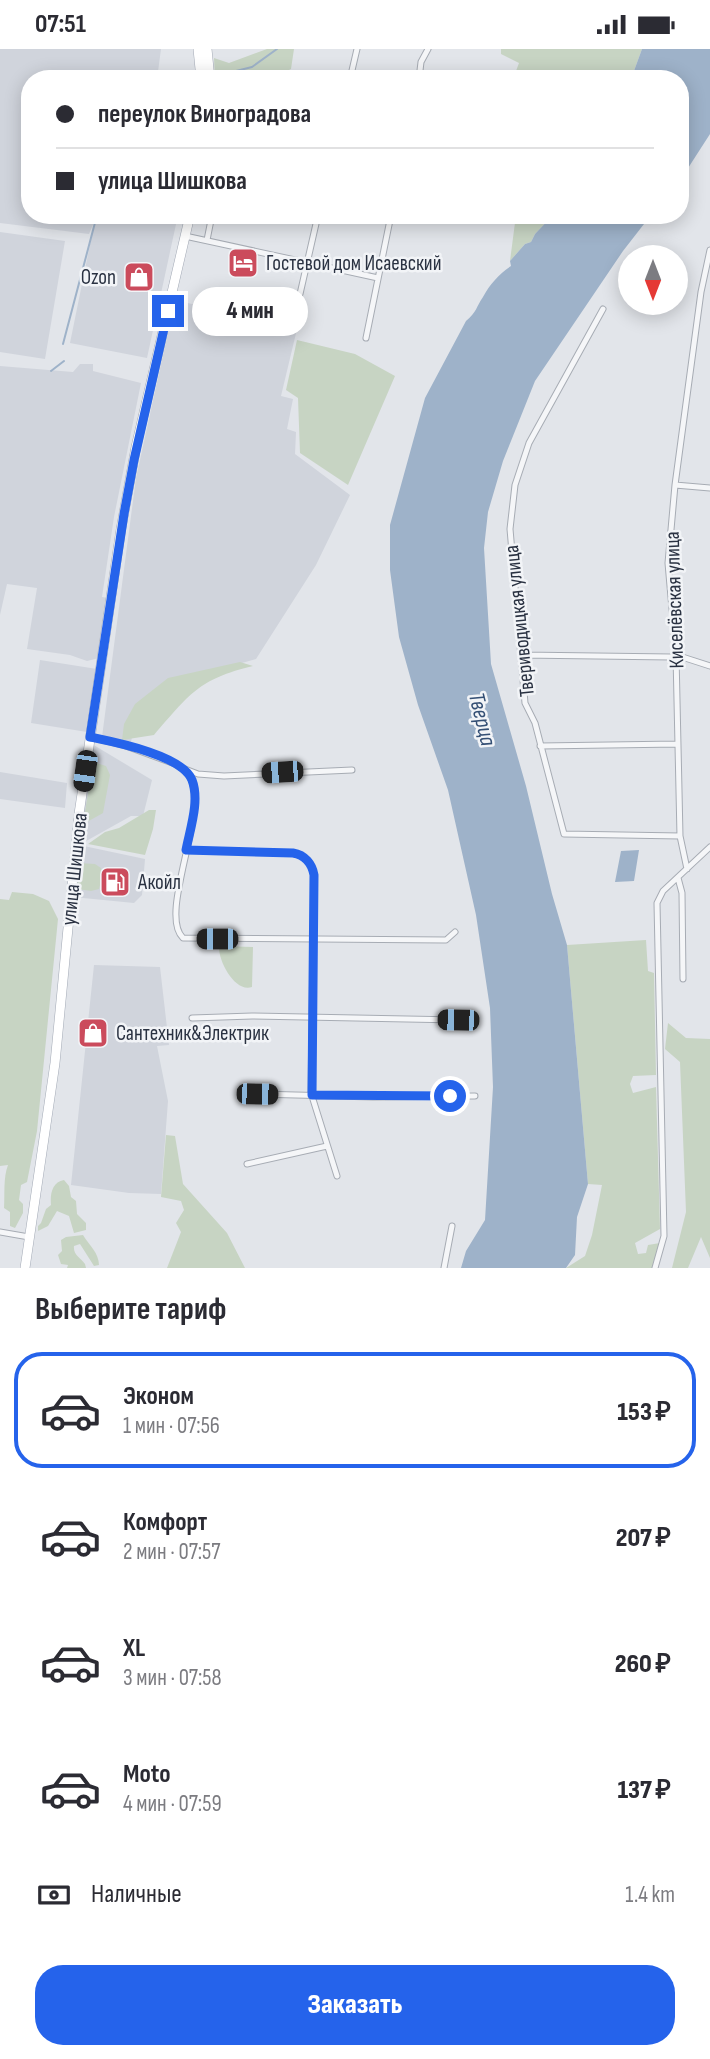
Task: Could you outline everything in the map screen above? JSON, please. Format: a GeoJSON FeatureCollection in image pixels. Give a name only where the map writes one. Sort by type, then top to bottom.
{"type":"FeatureCollection","features":[{"type":"Feature","properties":{"kind":"main road"},"geometry":{"type":"LineString","coordinates":[[198,49],[200,70]]}},
{"type":"Feature","properties":{"kind":"main road"},"geometry":{"type":"LineString","coordinates":[[207,49],[209,70]]}},
{"type":"Feature","properties":{"kind":"main road","name":"улица Шишкова"},"geometry":{"type":"LineString","coordinates":[[25,1268],[55,1063],[74,858],[90,737],[134,460],[188,224]]}},
{"type":"Feature","properties":{"kind":"street"},"geometry":{"type":"LineString","coordinates":[[352,70],[357,49]]}},
{"type":"Feature","properties":{"kind":"street"},"geometry":{"type":"LineString","coordinates":[[420,70],[428,49]]}},
{"type":"Feature","properties":{"kind":"street"},"geometry":{"type":"LineString","coordinates":[[207,240],[210,224]]}},
{"type":"Feature","properties":{"kind":"street"},"geometry":{"type":"LineString","coordinates":[[300,294],[316,224]]}},
{"type":"Feature","properties":{"kind":"street"},"geometry":{"type":"LineString","coordinates":[[366,338],[389,224]]}},
{"type":"Feature","properties":{"kind":"street"},"geometry":{"type":"LineString","coordinates":[[185,236],[378,278]]}},
{"type":"Feature","properties":{"kind":"street","name":"Киселёвская улица"},"geometry":{"type":"LineString","coordinates":[[687,869],[680,836],[676,655],[668,563],[675,485],[701,292],[710,250]]}},
{"type":"Feature","properties":{"kind":"street"},"geometry":{"type":"LineString","coordinates":[[701,292],[710,294]]}},
{"type":"Feature","properties":{"kind":"street","name":"Твериводицкая улица"},"geometry":{"type":"LineString","coordinates":[[603,309],[529,443],[515,485],[510,529],[525,702],[535,723],[564,834],[680,836]]}},
{"type":"Feature","properties":{"kind":"street"},"geometry":{"type":"LineString","coordinates":[[675,485],[710,488]]}},
{"type":"Feature","properties":{"kind":"street"},"geometry":{"type":"LineString","coordinates":[[522,655],[676,655],[710,666]]}},
{"type":"Feature","properties":{"kind":"street"},"geometry":{"type":"LineString","coordinates":[[90,737],[158,756],[198,774],[224,776],[352,770]]}},
{"type":"Feature","properties":{"kind":"street"},"geometry":{"type":"LineString","coordinates":[[540,746],[678,744]]}},
{"type":"Feature","properties":{"kind":"street"},"geometry":{"type":"LineString","coordinates":[[181,768],[192,781],[194,791],[177,900],[176,926],[181,936],[186,939],[446,940],[455,932]]}},
{"type":"Feature","properties":{"kind":"street"},"geometry":{"type":"LineString","coordinates":[[655,1268],[664,1236],[657,903],[663,891],[710,847]]}},
{"type":"Feature","properties":{"kind":"street"},"geometry":{"type":"LineString","coordinates":[[186,850],[293,853],[307,860],[314,875],[312,1095],[337,1176]]}},
{"type":"Feature","properties":{"kind":"street"},"geometry":{"type":"LineString","coordinates":[[678,879],[682,893],[683,979]]}},
{"type":"Feature","properties":{"kind":"street"},"geometry":{"type":"LineString","coordinates":[[192,1018],[458,1020]]}},
{"type":"Feature","properties":{"kind":"street"},"geometry":{"type":"LineString","coordinates":[[257,1094],[475,1096]]}},
{"type":"Feature","properties":{"kind":"street"},"geometry":{"type":"LineString","coordinates":[[247,1164],[327,1146]]}},
{"type":"Feature","properties":{"kind":"street"},"geometry":{"type":"LineString","coordinates":[[444,1268],[452,1226]]}},
{"type":"Feature","properties":{"kind":"street"},"geometry":{"type":"LineString","coordinates":[[0,1232],[29,1237]]}},
{"type":"Feature","properties":{"kind":"shaded area"},"geometry":{"type":"Polygon","coordinates":[[[0,49],[161,49],[158,70],[21,70],[21,224],[93,224],[89,234],[0,223],[0,49]]]}},
{"type":"Feature","properties":{"kind":"shaded area"},"geometry":{"type":"Polygon","coordinates":[[[94,224],[176,224],[147,358],[70,343],[94,224]]]}},
{"type":"Feature","properties":{"kind":"shaded area"},"geometry":{"type":"Polygon","coordinates":[[[0,232],[65,241],[45,359],[0,352],[0,232]]]}},
{"type":"Feature","properties":{"kind":"shaded area"},"geometry":{"type":"Polygon","coordinates":[[[175,300],[297,329],[281,396],[293,399],[287,429],[296,432],[295,454],[350,495],[316,565],[256,659],[196,676],[136,718],[131,742],[102,737],[136,478],[175,300]]]}},
{"type":"Feature","properties":{"kind":"shaded area"},"geometry":{"type":"Polygon","coordinates":[[[80,364],[93,364],[93,371],[141,383],[114,517],[102,597],[108,598],[99,658],[87,661],[70,655],[27,649],[37,588],[7,584],[0,615],[0,366],[73,372],[80,364]]]}},
{"type":"Feature","properties":{"kind":"shaded area"},"geometry":{"type":"Polygon","coordinates":[[[40,660],[97,669],[87,732],[31,723],[40,660]]]}},
{"type":"Feature","properties":{"kind":"shaded area"},"geometry":{"type":"Polygon","coordinates":[[[92,744],[152,780],[143,816],[131,816],[79,845],[145,859],[142,895],[134,903],[73,897],[78,846],[92,744]]]}},
{"type":"Feature","properties":{"kind":"shaded area"},"geometry":{"type":"Polygon","coordinates":[[[0,772],[67,783],[65,808],[0,799],[0,772]]]}},
{"type":"Feature","properties":{"kind":"shaded area"},"geometry":{"type":"Polygon","coordinates":[[[94,965],[160,967],[169,1045],[157,1046],[168,1101],[161,1194],[129,1193],[71,1185],[94,965]]]}},
{"type":"Feature","properties":{"kind":"green space"},"geometry":{"type":"Polygon","coordinates":[[[267,49],[294,49],[289,70],[215,70],[214,58],[229,63],[267,49]]]}},
{"type":"Feature","properties":{"kind":"green space"},"geometry":{"type":"Polygon","coordinates":[[[501,49],[642,49],[634,70],[516,70],[519,63],[501,54],[501,49]]]}},
{"type":"Feature","properties":{"kind":"green space"},"geometry":{"type":"Polygon","coordinates":[[[515,224],[544,224],[531,242],[525,244],[510,261],[515,224]]]}},
{"type":"Feature","properties":{"kind":"green space"},"geometry":{"type":"Polygon","coordinates":[[[297,340],[355,354],[395,376],[348,485],[300,453],[298,398],[286,390],[297,340]]]}},
{"type":"Feature","properties":{"kind":"green space"},"geometry":{"type":"Polygon","coordinates":[[[240,662],[253,666],[219,677],[196,690],[154,735],[122,740],[124,724],[135,704],[168,678],[240,662]]]}},
{"type":"Feature","properties":{"kind":"green space"},"geometry":{"type":"Polygon","coordinates":[[[93,762],[106,766],[110,775],[103,813],[87,822],[84,818],[93,762]]]}},
{"type":"Feature","properties":{"kind":"green space"},"geometry":{"type":"Polygon","coordinates":[[[149,810],[156,810],[145,855],[88,844],[105,832],[119,828],[149,810]]]}},
{"type":"Feature","properties":{"kind":"green space"},"geometry":{"type":"Polygon","coordinates":[[[79,863],[95,864],[101,868],[99,889],[77,889],[79,863]]]}},
{"type":"Feature","properties":{"kind":"green space"},"geometry":{"type":"Polygon","coordinates":[[[12,892],[33,894],[49,901],[58,919],[37,1131],[27,1182],[21,1185],[19,1200],[23,1204],[23,1213],[15,1228],[10,1226],[10,1212],[4,1208],[8,1165],[0,1166],[0,899],[9,900],[12,892]]]}},
{"type":"Feature","properties":{"kind":"green space"},"geometry":{"type":"Polygon","coordinates":[[[646,940],[648,971],[654,973],[656,1075],[633,1076],[630,1084],[633,1093],[656,1087],[660,1229],[635,1243],[638,1254],[646,1253],[648,1245],[660,1243],[652,1268],[566,1268],[585,1256],[602,1185],[588,1184],[567,945],[646,940]]]}},
{"type":"Feature","properties":{"kind":"green space"},"geometry":{"type":"Polygon","coordinates":[[[219,946],[253,947],[252,987],[246,988],[234,981],[221,960],[219,946]]]}},
{"type":"Feature","properties":{"kind":"green space"},"geometry":{"type":"Polygon","coordinates":[[[668,1023],[686,1038],[710,1039],[710,1258],[701,1237],[688,1268],[672,1268],[686,1212],[680,1062],[665,1049],[668,1023]]]}},
{"type":"Feature","properties":{"kind":"green space"},"geometry":{"type":"Polygon","coordinates":[[[166,1135],[175,1136],[183,1184],[227,1233],[245,1268],[167,1268],[181,1232],[176,1223],[184,1210],[181,1201],[161,1197],[166,1135]]]}},
{"type":"Feature","properties":{"kind":"green space"},"geometry":{"type":"Polygon","coordinates":[[[64,1180],[69,1186],[71,1197],[76,1201],[77,1214],[86,1223],[86,1230],[74,1233],[69,1216],[57,1211],[48,1226],[38,1231],[46,1209],[51,1205],[53,1189],[57,1183],[64,1180]]]}},
{"type":"Feature","properties":{"kind":"green space"},"geometry":{"type":"Polygon","coordinates":[[[83,1235],[96,1253],[99,1265],[94,1266],[80,1244],[74,1246],[75,1252],[86,1268],[67,1268],[68,1265],[61,1264],[58,1255],[62,1251],[61,1240],[83,1235]]]}},
{"type":"Feature","properties":{"kind":"water"},"geometry":{"type":"Polygon","coordinates":[[[642,49],[710,49],[710,134],[689,167],[689,70],[634,70],[642,49]]]}},
{"type":"Feature","properties":{"kind":"water","name":"Тверца"},"geometry":{"type":"Polygon","coordinates":[[[544,224],[644,224],[628,245],[618,245],[618,258],[535,381],[503,461],[488,512],[484,548],[491,664],[567,945],[588,1184],[577,1217],[575,1255],[566,1268],[461,1268],[466,1251],[485,1220],[493,1087],[490,1008],[476,915],[448,790],[418,705],[399,637],[390,570],[390,525],[425,398],[466,321],[489,288],[511,266],[510,261],[525,244],[531,242],[544,224]]]}},
{"type":"Feature","properties":{"kind":"water"},"geometry":{"type":"Polygon","coordinates":[[[639,850],[634,881],[615,882],[621,851],[639,850]]]}},
{"type":"Feature","properties":{"kind":"waterway"},"geometry":{"type":"LineString","coordinates":[[240,70],[252,67],[277,49]]}},
{"type":"Feature","properties":{"kind":"waterway"},"geometry":{"type":"LineString","coordinates":[[63,344],[95,224]]}},
{"type":"Feature","properties":{"kind":"waterway"},"geometry":{"type":"LineString","coordinates":[[51,371],[64,361]]}},
{"type":"Feature","properties":{"kind":"place","name":"Гостевой дом Исаевский"},"geometry":{"type":"Point","coordinates":[243,263]}},
{"type":"Feature","properties":{"kind":"place","name":"Ozon"},"geometry":{"type":"Point","coordinates":[139,277]}},
{"type":"Feature","properties":{"kind":"place","name":"Акойл"},"geometry":{"type":"Point","coordinates":[115,882]}},
{"type":"Feature","properties":{"kind":"place","name":"Сантехник&Электрик"},"geometry":{"type":"Point","coordinates":[93,1033]}},
{"type":"Feature","properties":{"kind":"route"},"geometry":{"type":"LineString","coordinates":[[168,311],[121,529],[90,737],[158,756],[183,769],[192,781],[194,791],[186,850],[293,853],[310,863],[314,875],[312,1095],[450,1096]]}}]}
